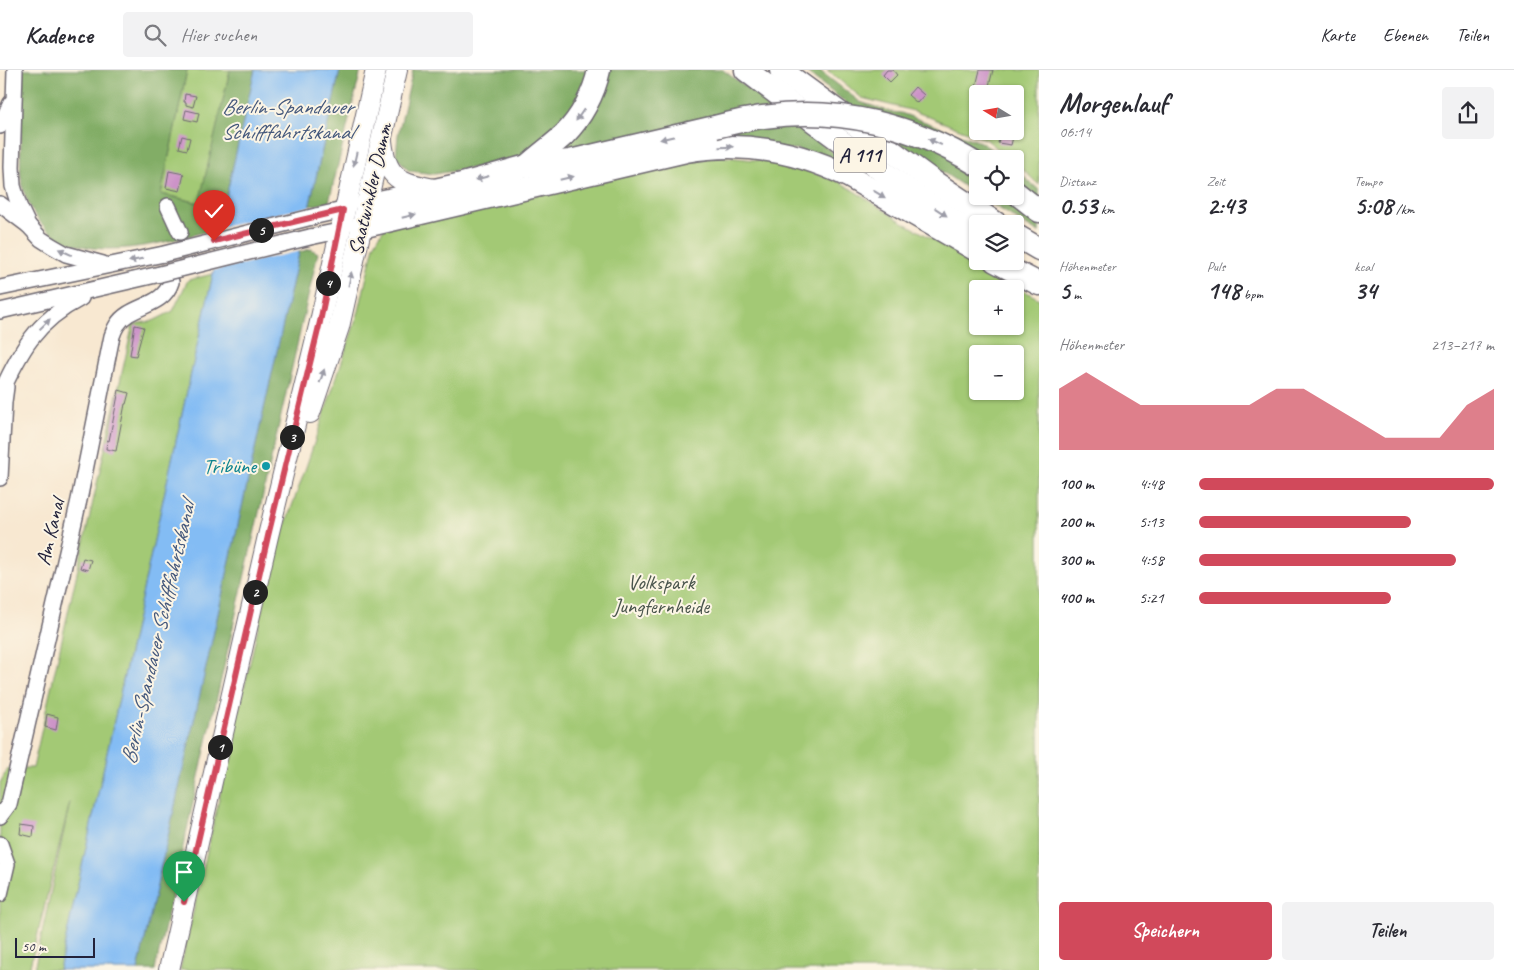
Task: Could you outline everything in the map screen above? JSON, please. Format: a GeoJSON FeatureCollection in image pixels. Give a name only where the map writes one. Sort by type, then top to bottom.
{"type":"FeatureCollection","features":[{"type":"Feature","properties":{"kind":"highway"},"geometry":{"type":"LineString","coordinates":[[528,166],[565,134],[579,118],[591,95],[599,70]]}},
{"type":"Feature","properties":{"kind":"highway","name":"A 111"},"geometry":{"type":"LineString","coordinates":[[746,70],[920,199],[969,231]]}},
{"type":"Feature","properties":{"kind":"highway","name":"A 111"},"geometry":{"type":"LineString","coordinates":[[781,70],[934,182],[984,215]]}},
{"type":"Feature","properties":{"kind":"highway"},"geometry":{"type":"LineString","coordinates":[[366,205],[528,166],[570,161],[714,127],[762,117],[792,114],[833,115],[866,119],[897,127],[929,139],[969,160]]}},
{"type":"Feature","properties":{"kind":"highway"},"geometry":{"type":"LineString","coordinates":[[361,227],[700,148],[737,147],[800,156],[829,167],[969,246]]}},
{"type":"Feature","properties":{"kind":"highway"},"geometry":{"type":"LineString","coordinates":[[1024,199],[1039,211]]}},
{"type":"Feature","properties":{"kind":"highway"},"geometry":{"type":"LineString","coordinates":[[1024,240],[1039,249]]}},
{"type":"Feature","properties":{"kind":"highway"},"geometry":{"type":"LineString","coordinates":[[1024,267],[1039,276]]}},
{"type":"Feature","properties":{"kind":"highway"},"geometry":{"type":"LineString","coordinates":[[1013,270],[1039,284]]}},
{"type":"Feature","properties":{"kind":"main road","name":"Saatwinkler Damm"},"geometry":{"type":"LineString","coordinates":[[169,970],[268,536],[320,322],[343,210],[376,70]]}},
{"type":"Feature","properties":{"kind":"main road","name":"Saatwinkler Damm"},"geometry":{"type":"LineString","coordinates":[[268,536],[339,327],[397,70]]}},
{"type":"Feature","properties":{"kind":"main road"},"geometry":{"type":"LineString","coordinates":[[382,136],[384,157],[391,172],[408,184],[435,189]]}},
{"type":"Feature","properties":{"kind":"main road"},"geometry":{"type":"LineString","coordinates":[[343,210],[366,205]]}},
{"type":"Feature","properties":{"kind":"main road"},"geometry":{"type":"LineString","coordinates":[[339,231],[361,227]]}},
{"type":"Feature","properties":{"kind":"main road"},"geometry":{"type":"LineString","coordinates":[[320,322],[339,327]]}},
{"type":"Feature","properties":{"kind":"street"},"geometry":{"type":"LineString","coordinates":[[15,70],[13,186],[19,206],[28,224]]}},
{"type":"Feature","properties":{"kind":"street"},"geometry":{"type":"LineString","coordinates":[[0,126],[14,94]]}},
{"type":"Feature","properties":{"kind":"street"},"geometry":{"type":"LineString","coordinates":[[0,204],[28,224],[41,239],[66,254],[109,266]]}},
{"type":"Feature","properties":{"kind":"street"},"geometry":{"type":"LineString","coordinates":[[168,206],[180,232]]}},
{"type":"Feature","properties":{"kind":"street"},"geometry":{"type":"LineString","coordinates":[[0,288],[164,254],[343,210]]}},
{"type":"Feature","properties":{"kind":"street"},"geometry":{"type":"LineString","coordinates":[[0,311],[112,285],[165,278],[310,237],[339,231]]}},
{"type":"Feature","properties":{"kind":"street"},"geometry":{"type":"LineString","coordinates":[[109,266],[112,285]]}},
{"type":"Feature","properties":{"kind":"street","name":"Am Kanal"},"geometry":{"type":"LineString","coordinates":[[0,816],[9,804],[79,500],[112,336],[117,324],[133,311],[155,302],[168,291],[165,278]]}},
{"type":"Feature","properties":{"kind":"street"},"geometry":{"type":"LineString","coordinates":[[0,395],[15,362],[45,322],[65,306],[112,285]]}},
{"type":"Feature","properties":{"kind":"street"},"geometry":{"type":"LineString","coordinates":[[0,478],[4,402],[7,382],[15,362]]}},
{"type":"Feature","properties":{"kind":"street"},"geometry":{"type":"LineString","coordinates":[[0,844],[6,864],[0,894]]}},
{"type":"Feature","properties":{"kind":"green space"},"geometry":{"type":"Polygon","coordinates":[[[23,70],[187,70],[161,194],[199,203],[230,70],[255,70],[219,228],[173,240],[121,248],[96,248],[72,243],[51,233],[33,212],[25,196],[22,184],[20,161],[23,70]]]}},
{"type":"Feature","properties":{"kind":"green space"},"geometry":{"type":"Polygon","coordinates":[[[187,70],[230,70],[200,203],[161,194],[187,70]]]}},
{"type":"Feature","properties":{"kind":"green space"},"geometry":{"type":"Polygon","coordinates":[[[340,70],[361,70],[329,202],[310,206],[301,242],[340,70]]]}},
{"type":"Feature","properties":{"kind":"green space"},"geometry":{"type":"Polygon","coordinates":[[[413,70],[723,70],[883,190],[796,149],[556,157],[522,156],[478,167],[435,174],[409,171],[396,156],[398,135],[413,70]]]}},
{"type":"Feature","properties":{"kind":"green space"},"geometry":{"type":"Polygon","coordinates":[[[804,70],[819,70],[860,102],[891,112],[901,113],[969,138],[969,140],[980,142],[992,150],[969,150],[969,190],[886,134],[804,70]]]}},
{"type":"Feature","properties":{"kind":"green space"},"geometry":{"type":"Polygon","coordinates":[[[827,70],[1039,70],[1039,185],[1024,171],[1024,150],[1000,150],[987,140],[1024,140],[1024,85],[969,85],[969,133],[914,111],[862,98],[827,70]]]}},
{"type":"Feature","properties":{"kind":"green space","name":"Volkspark Jungfernheide"},"geometry":{"type":"Polygon","coordinates":[[[717,156],[783,163],[840,182],[901,221],[969,259],[969,270],[988,270],[1005,280],[969,280],[969,335],[1024,335],[1024,291],[1039,299],[1039,970],[180,970],[275,553],[359,311],[374,245],[384,228],[717,156]]]}},
{"type":"Feature","properties":{"kind":"green space"},"geometry":{"type":"Polygon","coordinates":[[[1024,177],[1039,190],[1039,233],[1024,224],[1024,215],[1010,215],[994,205],[1024,205],[1024,177]]]}},
{"type":"Feature","properties":{"kind":"green space"},"geometry":{"type":"Polygon","coordinates":[[[311,249],[318,253],[155,970],[138,970],[299,252],[311,249]]]}},
{"type":"Feature","properties":{"kind":"green space"},"geometry":{"type":"Polygon","coordinates":[[[213,274],[59,970],[34,970],[70,802],[29,970],[0,970],[0,783],[8,768],[33,768],[133,324],[153,321],[173,311],[188,280],[213,274]]]}},
{"type":"Feature","properties":{"kind":"water","name":"Berlin-Spandauer Schifffahrtskanal"},"geometry":{"type":"Polygon","coordinates":[[[255,70],[340,70],[138,970],[59,970],[213,274],[219,228],[255,70]]]}},
{"type":"Feature","properties":{"kind":"pier"},"geometry":{"type":"Polygon","coordinates":[[[311,206],[301,251],[211,271],[217,228],[311,206]]]}},
{"type":"Feature","properties":{"kind":"building"},"geometry":{"type":"Polygon","coordinates":[[[887,70],[893,70],[897,75],[890,82],[883,75],[887,70]]]}},
{"type":"Feature","properties":{"kind":"building"},"geometry":{"type":"Polygon","coordinates":[[[980,70],[993,70],[989,85],[976,85],[980,70]]]}},
{"type":"Feature","properties":{"kind":"building"},"geometry":{"type":"Polygon","coordinates":[[[915,87],[924,95],[917,103],[908,95],[915,87]]]}},
{"type":"Feature","properties":{"kind":"building"},"geometry":{"type":"Polygon","coordinates":[[[185,94],[196,96],[193,107],[186,105],[186,102],[184,102],[185,94]]]}},
{"type":"Feature","properties":{"kind":"building"},"geometry":{"type":"Polygon","coordinates":[[[186,110],[199,113],[197,122],[184,119],[186,110]]]}},
{"type":"Feature","properties":{"kind":"building"},"geometry":{"type":"Polygon","coordinates":[[[182,136],[190,138],[187,150],[179,148],[182,136]]]}},
{"type":"Feature","properties":{"kind":"building"},"geometry":{"type":"Polygon","coordinates":[[[999,140],[1012,140],[1011,145],[998,143],[999,140]]]}},
{"type":"Feature","properties":{"kind":"building"},"geometry":{"type":"Polygon","coordinates":[[[169,171],[184,174],[180,191],[166,188],[169,171]]]}},
{"type":"Feature","properties":{"kind":"building"},"geometry":{"type":"Polygon","coordinates":[[[135,325],[144,327],[136,356],[130,355],[135,325]]]}},
{"type":"Feature","properties":{"kind":"building"},"geometry":{"type":"Polygon","coordinates":[[[119,390],[129,393],[116,451],[106,449],[119,390]]]}},
{"type":"Feature","properties":{"kind":"building"},"geometry":{"type":"Polygon","coordinates":[[[83,558],[91,560],[88,570],[80,568],[83,558]]]}},
{"type":"Feature","properties":{"kind":"building"},"geometry":{"type":"Polygon","coordinates":[[[47,714],[58,717],[56,730],[45,727],[47,714]]]}},
{"type":"Feature","properties":{"kind":"building"},"geometry":{"type":"Polygon","coordinates":[[[21,824],[34,826],[33,837],[20,834],[21,824]]]}},
{"type":"Feature","properties":{"kind":"tunnel"},"geometry":{"type":"LineString","coordinates":[[171,282],[178,259],[180,232]]}},
{"type":"Feature","properties":{"kind":"place","name":"Tribüne"},"geometry":{"type":"Point","coordinates":[266,466]}},
{"type":"Feature","properties":{"kind":"route"},"geometry":{"type":"LineString","coordinates":[[184,902],[268,536],[320,322],[343,210],[214,241]]}}]}
